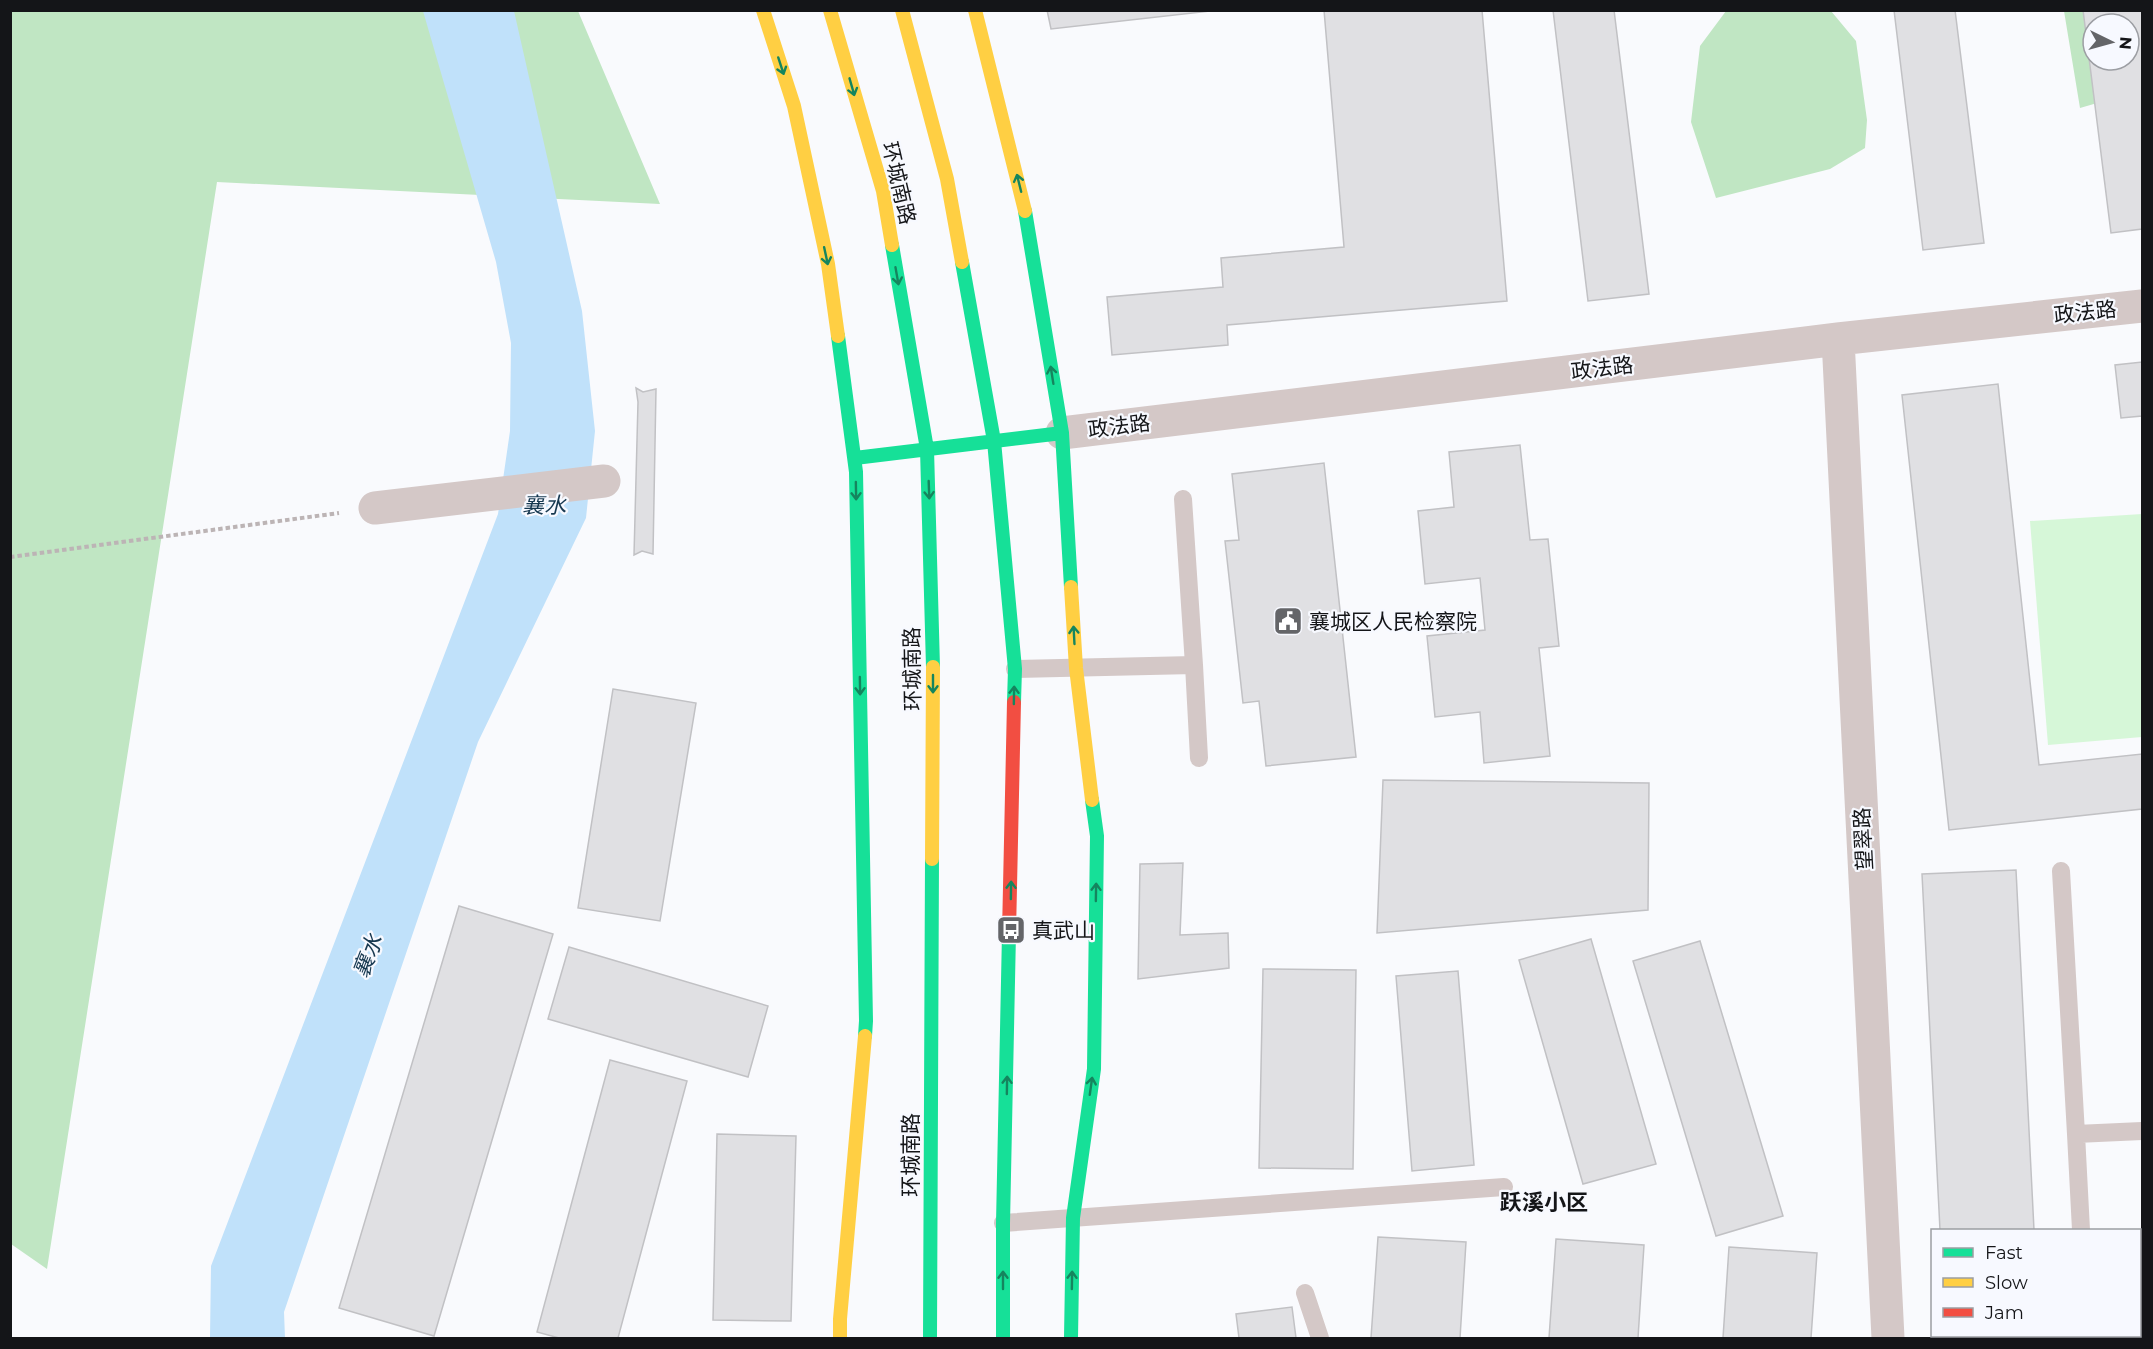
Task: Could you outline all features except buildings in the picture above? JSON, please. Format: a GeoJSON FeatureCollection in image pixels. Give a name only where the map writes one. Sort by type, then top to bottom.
{"type":"FeatureCollection","features":[{"type":"Feature","properties":{"kind":"main road"},"geometry":{"type":"LineString","coordinates":[[763,10],[794,106],[828,264],[855,458],[866,1021],[840,1338]]}},
{"type":"Feature","properties":{"kind":"main road","name":"环城南路"},"geometry":{"type":"LineString","coordinates":[[830,10],[883,191],[927,449],[933,666],[930,1338]]}},
{"type":"Feature","properties":{"kind":"main road"},"geometry":{"type":"LineString","coordinates":[[902,10],[947,179],[994,441],[1015,669],[1003,1223],[1003,1338]]}},
{"type":"Feature","properties":{"kind":"main road"},"geometry":{"type":"LineString","coordinates":[[975,10],[1023,195],[1062,433],[1076,668],[1097,836],[1094,1069],[1072,1218],[1071,1338]]}},
{"type":"Feature","properties":{"kind":"main road"},"geometry":{"type":"LineString","coordinates":[[855,458],[1062,433]]}},
{"type":"Feature","properties":{"kind":"street","name":"政法路"},"geometry":{"type":"LineString","coordinates":[[1062,433],[1838,339],[2142,306]]}},
{"type":"Feature","properties":{"kind":"street","name":"望翠路"},"geometry":{"type":"LineString","coordinates":[[1838,339],[1888,1338]]}},
{"type":"Feature","properties":{"kind":"street"},"geometry":{"type":"LineString","coordinates":[[375,508],[604,481]]}},
{"type":"Feature","properties":{"kind":"lane"},"geometry":{"type":"LineString","coordinates":[[1183,499],[1199,758]]}},
{"type":"Feature","properties":{"kind":"lane"},"geometry":{"type":"LineString","coordinates":[[1015,669],[1194,665]]}},
{"type":"Feature","properties":{"kind":"lane"},"geometry":{"type":"LineString","coordinates":[[2061,871],[2081,1229]]}},
{"type":"Feature","properties":{"kind":"lane"},"geometry":{"type":"LineString","coordinates":[[2076,1134],[2142,1131]]}},
{"type":"Feature","properties":{"kind":"lane"},"geometry":{"type":"LineString","coordinates":[[1003,1223],[1504,1187]]}},
{"type":"Feature","properties":{"kind":"lane"},"geometry":{"type":"LineString","coordinates":[[1305,1293],[1320,1338]]}},
{"type":"Feature","properties":{"kind":"path"},"geometry":{"type":"LineString","coordinates":[[10,557],[375,508]]}},
{"type":"Feature","properties":{"kind":"green space"},"geometry":{"type":"Polygon","coordinates":[[[11,11],[578,11],[660,204],[217,182],[47,1269],[11,1244],[11,11]]]}},
{"type":"Feature","properties":{"kind":"green space"},"geometry":{"type":"Polygon","coordinates":[[[1726,11],[1831,11],[1856,41],[1867,120],[1865,148],[1830,169],[1716,198],[1691,122],[1700,46],[1726,11]]]}},
{"type":"Feature","properties":{"kind":"green space"},"geometry":{"type":"Polygon","coordinates":[[[2064,11],[2142,11],[2142,90],[2080,108],[2064,11]]]}},
{"type":"Feature","properties":{"kind":"green space"},"geometry":{"type":"Polygon","coordinates":[[[2142,514],[2142,737],[2048,745],[2030,521],[2142,514]]]}},
{"type":"Feature","properties":{"kind":"water","name":"襄水"},"geometry":{"type":"Polygon","coordinates":[[[423,11],[514,11],[582,311],[595,431],[586,518],[478,742],[284,1312],[285,1338],[210,1338],[211,1266],[498,514],[510,431],[511,343],[496,262],[423,11]]]}},
{"type":"Feature","properties":{"kind":"traffic: fast"},"geometry":{"type":"LineString","coordinates":[[1025,211],[1062,433],[1071,587]]}},
{"type":"Feature","properties":{"kind":"traffic: fast"},"geometry":{"type":"LineString","coordinates":[[892,245],[927,449],[933,667]]}},
{"type":"Feature","properties":{"kind":"traffic: fast"},"geometry":{"type":"LineString","coordinates":[[962,262],[994,441],[1015,669],[1014,702]]}},
{"type":"Feature","properties":{"kind":"traffic: fast"},"geometry":{"type":"LineString","coordinates":[[838,336],[856,472],[865,1036]]}},
{"type":"Feature","properties":{"kind":"traffic: fast"},"geometry":{"type":"LineString","coordinates":[[855,458],[1062,433]]}},
{"type":"Feature","properties":{"kind":"traffic: fast"},"geometry":{"type":"LineString","coordinates":[[1071,1338],[1073,1218],[1094,1069],[1097,836],[1092,800]]}},
{"type":"Feature","properties":{"kind":"traffic: fast"},"geometry":{"type":"LineString","coordinates":[[930,1338],[932,859]]}},
{"type":"Feature","properties":{"kind":"traffic: fast"},"geometry":{"type":"LineString","coordinates":[[1003,1338],[1009,933]]}},
{"type":"Feature","properties":{"kind":"traffic: slow"},"geometry":{"type":"LineString","coordinates":[[763,10],[794,106],[828,264],[838,336]]}},
{"type":"Feature","properties":{"kind":"traffic: slow"},"geometry":{"type":"LineString","coordinates":[[830,10],[883,191],[892,245]]}},
{"type":"Feature","properties":{"kind":"traffic: slow"},"geometry":{"type":"LineString","coordinates":[[902,10],[947,179],[962,262]]}},
{"type":"Feature","properties":{"kind":"traffic: slow"},"geometry":{"type":"LineString","coordinates":[[975,10],[1025,211]]}},
{"type":"Feature","properties":{"kind":"traffic: slow"},"geometry":{"type":"LineString","coordinates":[[1071,587],[1076,668],[1092,800]]}},
{"type":"Feature","properties":{"kind":"traffic: slow"},"geometry":{"type":"LineString","coordinates":[[932,859],[933,667]]}},
{"type":"Feature","properties":{"kind":"traffic: slow"},"geometry":{"type":"LineString","coordinates":[[840,1338],[865,1036]]}},
{"type":"Feature","properties":{"kind":"traffic: jam"},"geometry":{"type":"LineString","coordinates":[[1009,933],[1014,702]]}},
{"type":"Feature","properties":{"kind":"place","name":"襄城区人民检察院"},"geometry":{"type":"Point","coordinates":[1288,621]}},
{"type":"Feature","properties":{"kind":"place","name":"真武山"},"geometry":{"type":"Point","coordinates":[1011,930]}},
{"type":"Feature","properties":{"kind":"district","name":"跃溪小区"},"geometry":{"type":"Point","coordinates":[1544,1202]}}]}
